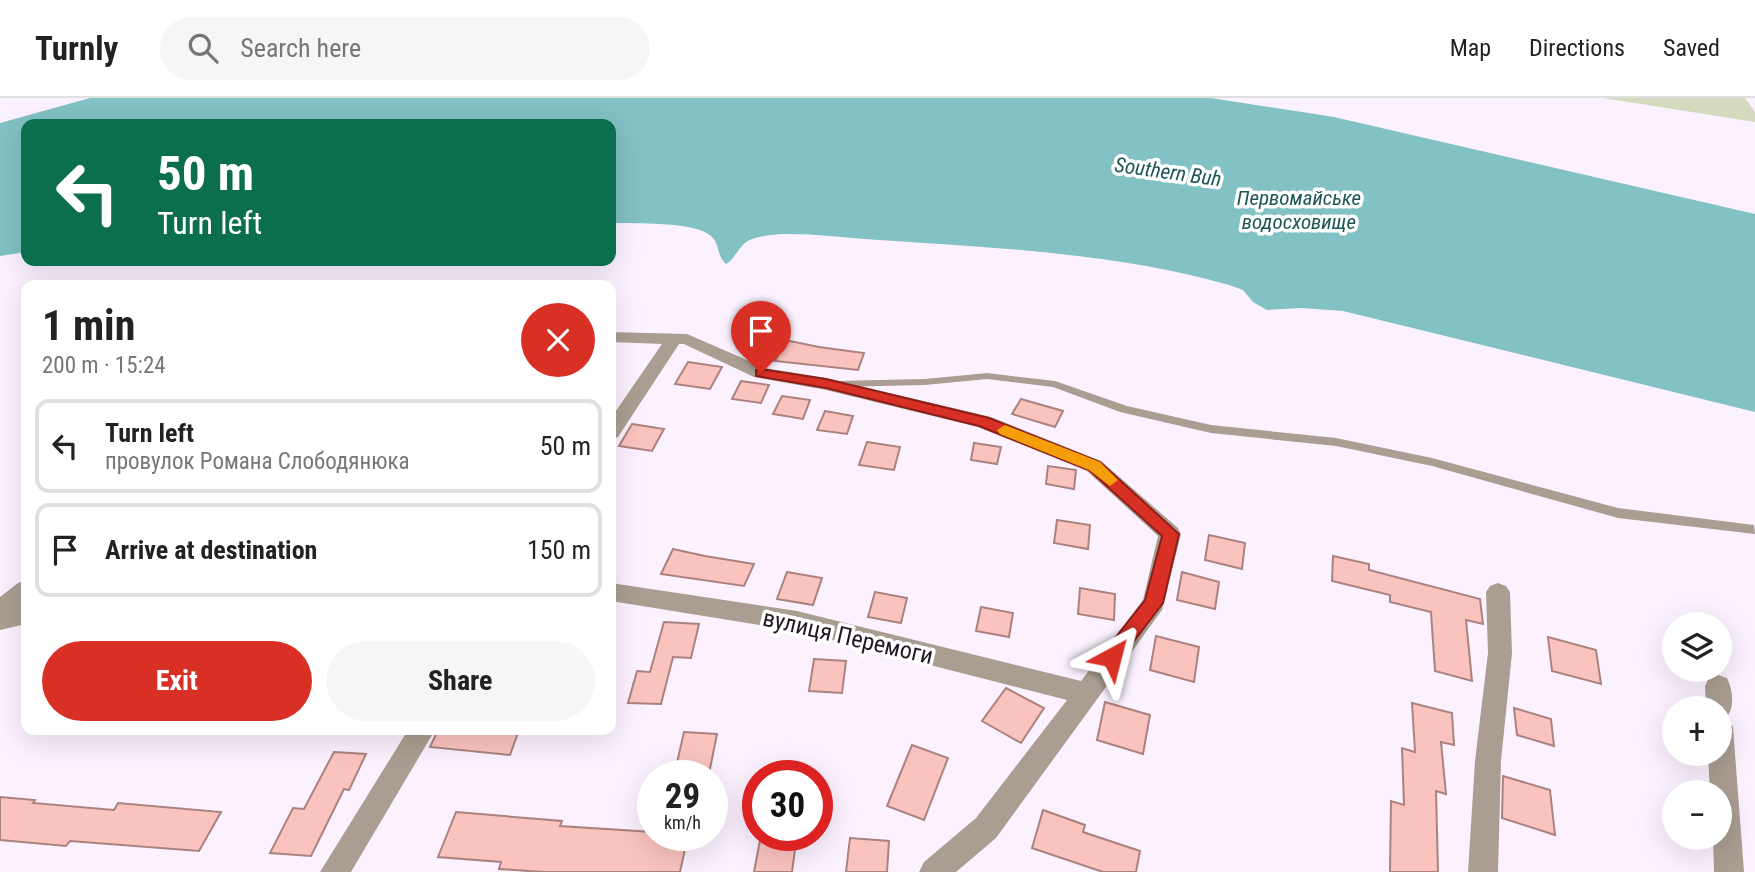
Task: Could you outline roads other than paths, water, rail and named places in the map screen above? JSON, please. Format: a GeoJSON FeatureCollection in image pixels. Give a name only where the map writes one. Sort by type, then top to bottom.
{"type":"FeatureCollection","features":[{"type":"Feature","properties":{"kind":"street"},"geometry":{"type":"LineString","coordinates":[[616,337],[687,339],[761,373],[826,384],[984,422],[1094,466],[1170,534],[1154,603],[1084,693],[986,828],[934,872]]}},
{"type":"Feature","properties":{"kind":"street"},"geometry":{"type":"LineString","coordinates":[[616,425],[674,339]]}},
{"type":"Feature","properties":{"kind":"street"},"geometry":{"type":"LineString","coordinates":[[1483,872],[1488,761],[1500,653],[1497,592]]}},
{"type":"Feature","properties":{"kind":"street"},"geometry":{"type":"LineString","coordinates":[[0,611],[21,593]]}},
{"type":"Feature","properties":{"kind":"street","name":"вулиця Перемоги"},"geometry":{"type":"LineString","coordinates":[[616,593],[796,621],[1084,693]]}},
{"type":"Feature","properties":{"kind":"street"},"geometry":{"type":"LineString","coordinates":[[0,620],[21,616]]}},
{"type":"Feature","properties":{"kind":"street"},"geometry":{"type":"LineString","coordinates":[[335,872],[419,735]]}},
{"type":"Feature","properties":{"kind":"street"},"geometry":{"type":"LineString","coordinates":[[1722,766],[1729,872]]}},
{"type":"Feature","properties":{"kind":"lane"},"geometry":{"type":"LineString","coordinates":[[826,384],[925,382],[987,376],[1055,384],[1124,409],[1211,429],[1336,442],[1432,462],[1618,513],[1754,530]]}},
{"type":"Feature","properties":{"kind":"water","name":"Первомайське водосховище"},"geometry":{"type":"Polygon","coordinates":[[[90,98],[1211,98],[1334,117],[1755,214],[1755,412],[1343,311],[1301,308],[1267,310],[1253,302],[1243,290],[1229,285],[1140,265],[1094,258],[1001,248],[777,234],[752,239],[726,264],[714,239],[703,231],[678,226],[616,223],[616,119],[21,119],[21,253],[0,256],[0,123],[90,98]]]}},
{"type":"Feature","properties":{"kind":"water label","name":"Southern Buh"},"geometry":{"type":"Point","coordinates":[1168,172]}}]}
